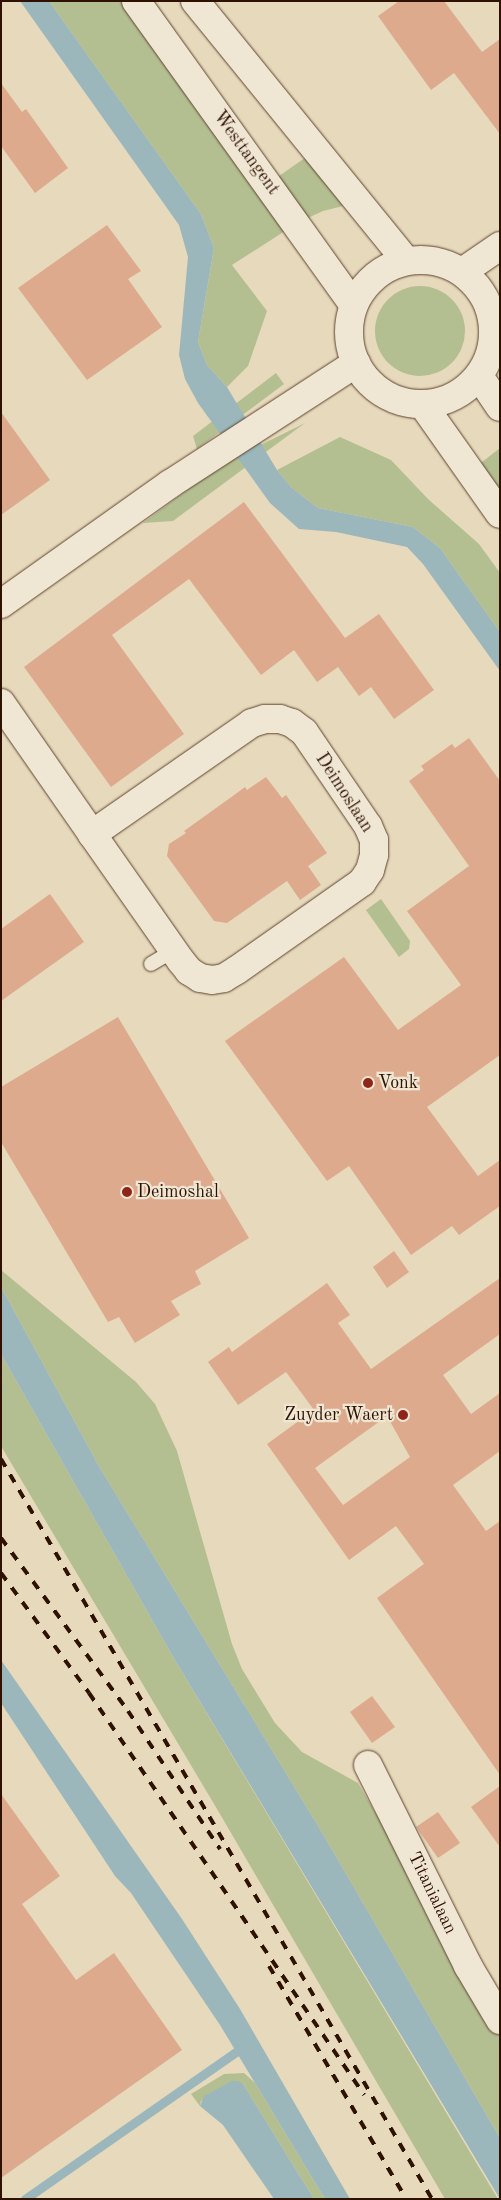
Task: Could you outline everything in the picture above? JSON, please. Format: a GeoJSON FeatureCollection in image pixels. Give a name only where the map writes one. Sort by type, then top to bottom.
{"type":"FeatureCollection","features":[{"type":"Feature","properties":{"kind":"street","name":"Westtangent"},"geometry":{"type":"LineString","coordinates":[[136,1],[354,306]]}},
{"type":"Feature","properties":{"kind":"street"},"geometry":{"type":"LineString","coordinates":[[195,1],[406,261]]}},
{"type":"Feature","properties":{"kind":"street"},"geometry":{"type":"LineString","coordinates":[[462,272],[500,246]]}},
{"type":"Feature","properties":{"kind":"street"},"geometry":{"type":"LineString","coordinates":[[434,260],[462,272],[494,299],[493,341],[488,359],[479,376],[468,388],[454,397],[439,402],[423,404],[396,400],[383,394],[363,375],[356,363],[350,344],[349,324],[360,293],[374,277],[392,266],[406,261],[434,260]]}},
{"type":"Feature","properties":{"kind":"street"},"geometry":{"type":"LineString","coordinates":[[1,604],[220,451],[356,363]]}},
{"type":"Feature","properties":{"kind":"street"},"geometry":{"type":"LineString","coordinates":[[479,376],[500,407]]}},
{"type":"Feature","properties":{"kind":"street"},"geometry":{"type":"LineString","coordinates":[[423,404],[500,514]]}},
{"type":"Feature","properties":{"kind":"street","name":"Deimoslaan"},"geometry":{"type":"LineString","coordinates":[[1,703],[92,834],[163,957],[200,978],[212,980],[224,978],[362,882],[370,870],[374,855],[374,840],[368,826],[304,732],[280,719],[265,719],[252,723],[92,834]]}},
{"type":"Feature","properties":{"kind":"street","name":"Titanialaan"},"geometry":{"type":"LineString","coordinates":[[368,1765],[468,1966],[500,2020]]}},
{"type":"Feature","properties":{"kind":"green space"},"geometry":{"type":"Polygon","coordinates":[[[49,1],[124,1],[285,231],[232,265],[267,311],[248,366],[227,387],[207,365],[198,342],[214,248],[201,214],[49,1]]]}},
{"type":"Feature","properties":{"kind":"green space"},"geometry":{"type":"Polygon","coordinates":[[[309,155],[343,206],[323,211],[301,221],[272,181],[309,155]]]}},
{"type":"Feature","properties":{"kind":"green space"},"geometry":{"type":"Polygon","coordinates":[[[420,286],[437,289],[452,299],[462,314],[465,331],[462,348],[452,363],[437,373],[420,376],[403,373],[388,363],[378,348],[375,331],[378,314],[388,299],[403,289],[420,286]]]}},
{"type":"Feature","properties":{"kind":"green space"},"geometry":{"type":"Polygon","coordinates":[[[276,373],[284,384],[197,449],[193,436],[276,373]]]}},
{"type":"Feature","properties":{"kind":"green space"},"geometry":{"type":"Polygon","coordinates":[[[305,423],[173,521],[143,523],[222,464],[305,423]]]}},
{"type":"Feature","properties":{"kind":"green space"},"geometry":{"type":"Polygon","coordinates":[[[340,437],[391,460],[428,499],[479,544],[500,573],[500,632],[440,548],[413,527],[318,508],[292,488],[277,470],[340,437]]]}},
{"type":"Feature","properties":{"kind":"green space"},"geometry":{"type":"Polygon","coordinates":[[[500,448],[500,500],[477,466],[500,448]]]}},
{"type":"Feature","properties":{"kind":"green space"},"geometry":{"type":"Polygon","coordinates":[[[381,899],[410,941],[409,949],[399,957],[366,910],[381,899]]]}},
{"type":"Feature","properties":{"kind":"green space"},"geometry":{"type":"Polygon","coordinates":[[[1,1270],[136,1382],[155,1404],[177,1451],[232,1644],[242,1669],[275,1723],[302,1752],[358,1783],[500,2027],[500,2138],[320,1829],[100,1468],[1,1287],[1,1270]]]}},
{"type":"Feature","properties":{"kind":"green space"},"geometry":{"type":"Polygon","coordinates":[[[1,1354],[176,1662],[498,2199],[445,2199],[217,1809],[1,1446],[1,1354]]]}},
{"type":"Feature","properties":{"kind":"green space"},"geometry":{"type":"Polygon","coordinates":[[[244,2073],[255,2083],[325,2199],[314,2199],[243,2084],[201,2101],[200,2106],[191,2094],[224,2074],[244,2073]]]}},
{"type":"Feature","properties":{"kind":"water"},"geometry":{"type":"Polygon","coordinates":[[[20,1],[49,1],[201,214],[214,248],[198,342],[207,365],[227,387],[277,470],[292,488],[318,508],[413,527],[440,548],[500,632],[500,671],[423,564],[407,547],[336,532],[299,529],[270,503],[198,403],[185,379],[179,355],[188,257],[179,225],[20,1]]]}},
{"type":"Feature","properties":{"kind":"water"},"geometry":{"type":"Polygon","coordinates":[[[1,1287],[100,1468],[320,1829],[500,2138],[500,2199],[176,1662],[1,1354],[1,1287]]]}},
{"type":"Feature","properties":{"kind":"water"},"geometry":{"type":"Polygon","coordinates":[[[1,1660],[182,1919],[240,2009],[350,2199],[325,2199],[220,2025],[131,1893],[115,1876],[1,1703],[1,1660]]]}},
{"type":"Feature","properties":{"kind":"water"},"geometry":{"type":"Polygon","coordinates":[[[232,2081],[238,2081],[243,2084],[314,2199],[274,2199],[223,2125],[200,2106],[204,2096],[232,2081]]]}},
{"type":"Feature","properties":{"kind":"building"},"geometry":{"type":"Polygon","coordinates":[[[399,1],[444,1],[482,52],[500,39],[500,134],[454,73],[431,90],[378,16],[399,1]]]}},
{"type":"Feature","properties":{"kind":"building"},"geometry":{"type":"Polygon","coordinates":[[[1,83],[22,112],[26,109],[68,168],[35,193],[1,146],[1,83]]]}},
{"type":"Feature","properties":{"kind":"building"},"geometry":{"type":"Polygon","coordinates":[[[107,225],[141,271],[128,279],[162,327],[87,380],[18,288],[107,225]]]}},
{"type":"Feature","properties":{"kind":"building"},"geometry":{"type":"Polygon","coordinates":[[[1,412],[50,480],[1,515],[1,412]]]}},
{"type":"Feature","properties":{"kind":"building"},"geometry":{"type":"Polygon","coordinates":[[[244,502],[345,638],[379,614],[434,690],[394,719],[371,687],[359,696],[338,667],[317,682],[294,650],[261,675],[189,579],[112,635],[184,734],[111,787],[24,667],[244,502]]]}},
{"type":"Feature","properties":{"kind":"building","name":"Vonk"},"geometry":{"type":"Polygon","coordinates":[[[469,738],[500,781],[500,1055],[427,1107],[478,1176],[500,1160],[500,1206],[459,1235],[452,1226],[411,1255],[349,1166],[327,1181],[225,1041],[344,957],[398,1030],[461,985],[407,911],[469,866],[409,781],[424,770],[421,766],[452,744],[455,748],[469,738]]]}},
{"type":"Feature","properties":{"kind":"building"},"geometry":{"type":"Polygon","coordinates":[[[266,777],[282,798],[286,795],[327,853],[308,866],[321,885],[300,900],[287,881],[227,923],[214,921],[167,856],[169,844],[245,787],[247,790],[266,777]]]}},
{"type":"Feature","properties":{"kind":"building"},"geometry":{"type":"Polygon","coordinates":[[[50,894],[84,942],[1,1001],[1,929],[50,894]]]}},
{"type":"Feature","properties":{"kind":"building","name":"Deimoshal"},"geometry":{"type":"Polygon","coordinates":[[[118,1017],[249,1238],[195,1271],[201,1284],[171,1301],[180,1315],[135,1343],[119,1317],[108,1322],[1,1142],[1,1087],[118,1017]]]}},
{"type":"Feature","properties":{"kind":"building"},"geometry":{"type":"Polygon","coordinates":[[[394,1251],[409,1272],[387,1288],[373,1267],[394,1251]]]}},
{"type":"Feature","properties":{"kind":"building","name":"Zuyder Waert"},"geometry":{"type":"Polygon","coordinates":[[[500,1278],[500,1334],[443,1375],[471,1414],[500,1393],[500,1451],[453,1485],[486,1531],[500,1521],[500,1775],[377,1598],[424,1564],[396,1526],[349,1560],[267,1444],[314,1410],[286,1372],[238,1405],[208,1362],[229,1347],[232,1352],[327,1283],[350,1315],[338,1323],[371,1369],[500,1278]],[[387,1416],[315,1468],[343,1505],[410,1457],[387,1416]]]}},
{"type":"Feature","properties":{"kind":"building"},"geometry":{"type":"Polygon","coordinates":[[[372,1696],[395,1727],[372,1743],[350,1712],[372,1696]]]}},
{"type":"Feature","properties":{"kind":"building"},"geometry":{"type":"Polygon","coordinates":[[[500,1786],[500,1847],[471,1807],[500,1786]]]}},
{"type":"Feature","properties":{"kind":"building"},"geometry":{"type":"Polygon","coordinates":[[[1,1794],[60,1876],[22,1904],[76,1980],[114,1953],[182,2050],[1,2178],[1,1794]]]}},
{"type":"Feature","properties":{"kind":"building"},"geometry":{"type":"Polygon","coordinates":[[[438,1812],[460,1843],[438,1858],[416,1827],[438,1812]]]}},
{"type":"Feature","properties":{"kind":"waterway"},"geometry":{"type":"LineString","coordinates":[[25,2199],[244,2046]]}},
{"type":"Feature","properties":{"kind":"railway"},"geometry":{"type":"LineString","coordinates":[[1,1459],[432,2199]]}},
{"type":"Feature","properties":{"kind":"railway"},"geometry":{"type":"LineString","coordinates":[[1,1538],[128,1711],[220,1849]]}},
{"type":"Feature","properties":{"kind":"railway"},"geometry":{"type":"LineString","coordinates":[[1,1573],[89,1693],[364,2095]]}},
{"type":"Feature","properties":{"kind":"railway"},"geometry":{"type":"LineString","coordinates":[[269,1966],[406,2199]]}},
{"type":"Feature","properties":{"kind":"place","name":"Vonk"},"geometry":{"type":"Point","coordinates":[368,1083]}},
{"type":"Feature","properties":{"kind":"place","name":"Deimoshal"},"geometry":{"type":"Point","coordinates":[127,1192]}},
{"type":"Feature","properties":{"kind":"place","name":"Zuyder Waert"},"geometry":{"type":"Point","coordinates":[403,1415]}}]}
